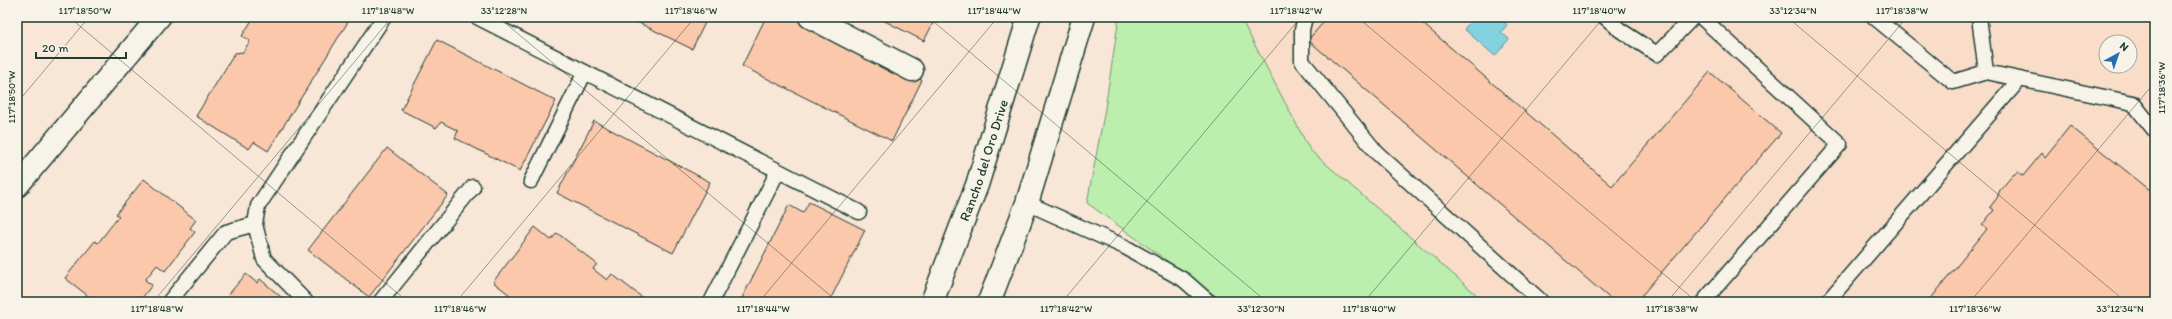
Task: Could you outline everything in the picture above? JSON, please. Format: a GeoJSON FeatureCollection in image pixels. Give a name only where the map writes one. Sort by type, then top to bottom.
{"type":"FeatureCollection","features":[{"type":"Feature","properties":{"kind":"main road"},"geometry":{"type":"LineString","coordinates":[[17,186],[159,17]]}},
{"type":"Feature","properties":{"kind":"main road"},"geometry":{"type":"LineString","coordinates":[[810,17],[912,70]]}},
{"type":"Feature","properties":{"kind":"main road","name":"Rancho del Oro Drive"},"geometry":{"type":"LineString","coordinates":[[932,302],[977,185],[1029,17]]}},
{"type":"Feature","properties":{"kind":"main road"},"geometry":{"type":"LineString","coordinates":[[989,302],[1027,203],[1084,17]]}},
{"type":"Feature","properties":{"kind":"lane"},"geometry":{"type":"LineString","coordinates":[[306,302],[264,259],[255,224],[258,206],[384,17]]}},
{"type":"Feature","properties":{"kind":"lane"},"geometry":{"type":"LineString","coordinates":[[477,17],[859,212]]}},
{"type":"Feature","properties":{"kind":"lane"},"geometry":{"type":"LineString","coordinates":[[1305,17],[1302,30],[1302,61],[1378,153],[1542,302]]}},
{"type":"Feature","properties":{"kind":"lane"},"geometry":{"type":"LineString","coordinates":[[1605,17],[1620,30],[1658,54],[1693,17]]}},
{"type":"Feature","properties":{"kind":"lane"},"geometry":{"type":"LineString","coordinates":[[1701,17],[1840,144],[1703,302]]}},
{"type":"Feature","properties":{"kind":"lane"},"geometry":{"type":"LineString","coordinates":[[1874,17],[1953,82],[1986,72],[2133,103],[2155,131]]}},
{"type":"Feature","properties":{"kind":"lane"},"geometry":{"type":"LineString","coordinates":[[1979,17],[1986,72]]}},
{"type":"Feature","properties":{"kind":"lane"},"geometry":{"type":"LineString","coordinates":[[531,181],[585,72]]}},
{"type":"Feature","properties":{"kind":"lane"},"geometry":{"type":"LineString","coordinates":[[1834,299],[2020,79]]}},
{"type":"Feature","properties":{"kind":"lane"},"geometry":{"type":"LineString","coordinates":[[711,302],[778,171]]}},
{"type":"Feature","properties":{"kind":"lane"},"geometry":{"type":"LineString","coordinates":[[380,302],[473,187]]}},
{"type":"Feature","properties":{"kind":"lane"},"geometry":{"type":"LineString","coordinates":[[1027,203],[1125,247],[1184,280],[1209,302]]}},
{"type":"Feature","properties":{"kind":"lane"},"geometry":{"type":"LineString","coordinates":[[169,302],[226,232],[255,224]]}},
{"type":"Feature","properties":{"kind":"shaded area"},"geometry":{"type":"Polygon","coordinates":[[[1240,17],[2155,17],[2155,302],[1485,302],[1310,150],[1240,17]]]}},
{"type":"Feature","properties":{"kind":"green space"},"geometry":{"type":"Polygon","coordinates":[[[1119,17],[1240,17],[1310,150],[1485,302],[1224,302],[1087,203],[1105,109],[1119,17]]]}},
{"type":"Feature","properties":{"kind":"water"},"geometry":{"type":"Polygon","coordinates":[[[1466,17],[1502,17],[1507,25],[1501,32],[1509,39],[1495,56],[1464,29],[1471,21],[1466,17]]]}},
{"type":"Feature","properties":{"kind":"building"},"geometry":{"type":"Polygon","coordinates":[[[254,17],[351,17],[268,151],[254,142],[249,149],[196,116],[235,53],[243,52],[250,41],[242,36],[254,17]]]}},
{"type":"Feature","properties":{"kind":"building"},"geometry":{"type":"Polygon","coordinates":[[[627,17],[708,17],[692,49],[627,17]]]}},
{"type":"Feature","properties":{"kind":"building"},"geometry":{"type":"Polygon","coordinates":[[[766,17],[798,17],[922,80],[892,141],[742,66],[766,17]]]}},
{"type":"Feature","properties":{"kind":"building"},"geometry":{"type":"Polygon","coordinates":[[[877,17],[936,17],[924,41],[877,17]]]}},
{"type":"Feature","properties":{"kind":"building"},"geometry":{"type":"Polygon","coordinates":[[[1328,17],[1415,17],[1612,186],[1710,72],[1781,133],[1636,302],[1614,302],[1308,40],[1328,17]]]}},
{"type":"Feature","properties":{"kind":"building"},"geometry":{"type":"Polygon","coordinates":[[[437,40],[556,101],[520,171],[455,138],[458,131],[441,122],[436,128],[401,110],[437,40]]]}},
{"type":"Feature","properties":{"kind":"building"},"geometry":{"type":"Polygon","coordinates":[[[594,121],[710,182],[673,253],[557,193],[594,121]]]}},
{"type":"Feature","properties":{"kind":"building"},"geometry":{"type":"Polygon","coordinates":[[[2070,126],[2155,194],[2155,299],[2153,302],[1939,302],[1932,297],[1987,229],[1982,225],[1994,210],[1990,207],[1997,198],[2000,190],[2013,175],[2018,172],[2023,176],[2042,153],[2045,157],[2070,126]]]}},
{"type":"Feature","properties":{"kind":"building"},"geometry":{"type":"Polygon","coordinates":[[[387,148],[448,195],[369,297],[308,250],[387,148]]]}},
{"type":"Feature","properties":{"kind":"building"},"geometry":{"type":"Polygon","coordinates":[[[144,179],[196,220],[190,228],[195,232],[165,271],[157,265],[145,280],[152,285],[139,302],[96,302],[65,278],[95,241],[98,243],[119,216],[116,214],[144,179]]]}},
{"type":"Feature","properties":{"kind":"building"},"geometry":{"type":"Polygon","coordinates":[[[809,202],[865,230],[829,302],[740,302],[789,205],[803,213],[809,202]]]}},
{"type":"Feature","properties":{"kind":"building"},"geometry":{"type":"Polygon","coordinates":[[[535,227],[551,240],[557,233],[597,264],[593,269],[607,280],[612,274],[648,302],[519,302],[493,282],[535,227]]]}},
{"type":"Feature","properties":{"kind":"building"},"geometry":{"type":"Polygon","coordinates":[[[246,274],[257,283],[260,279],[287,302],[222,302],[246,274]]]}}]}
